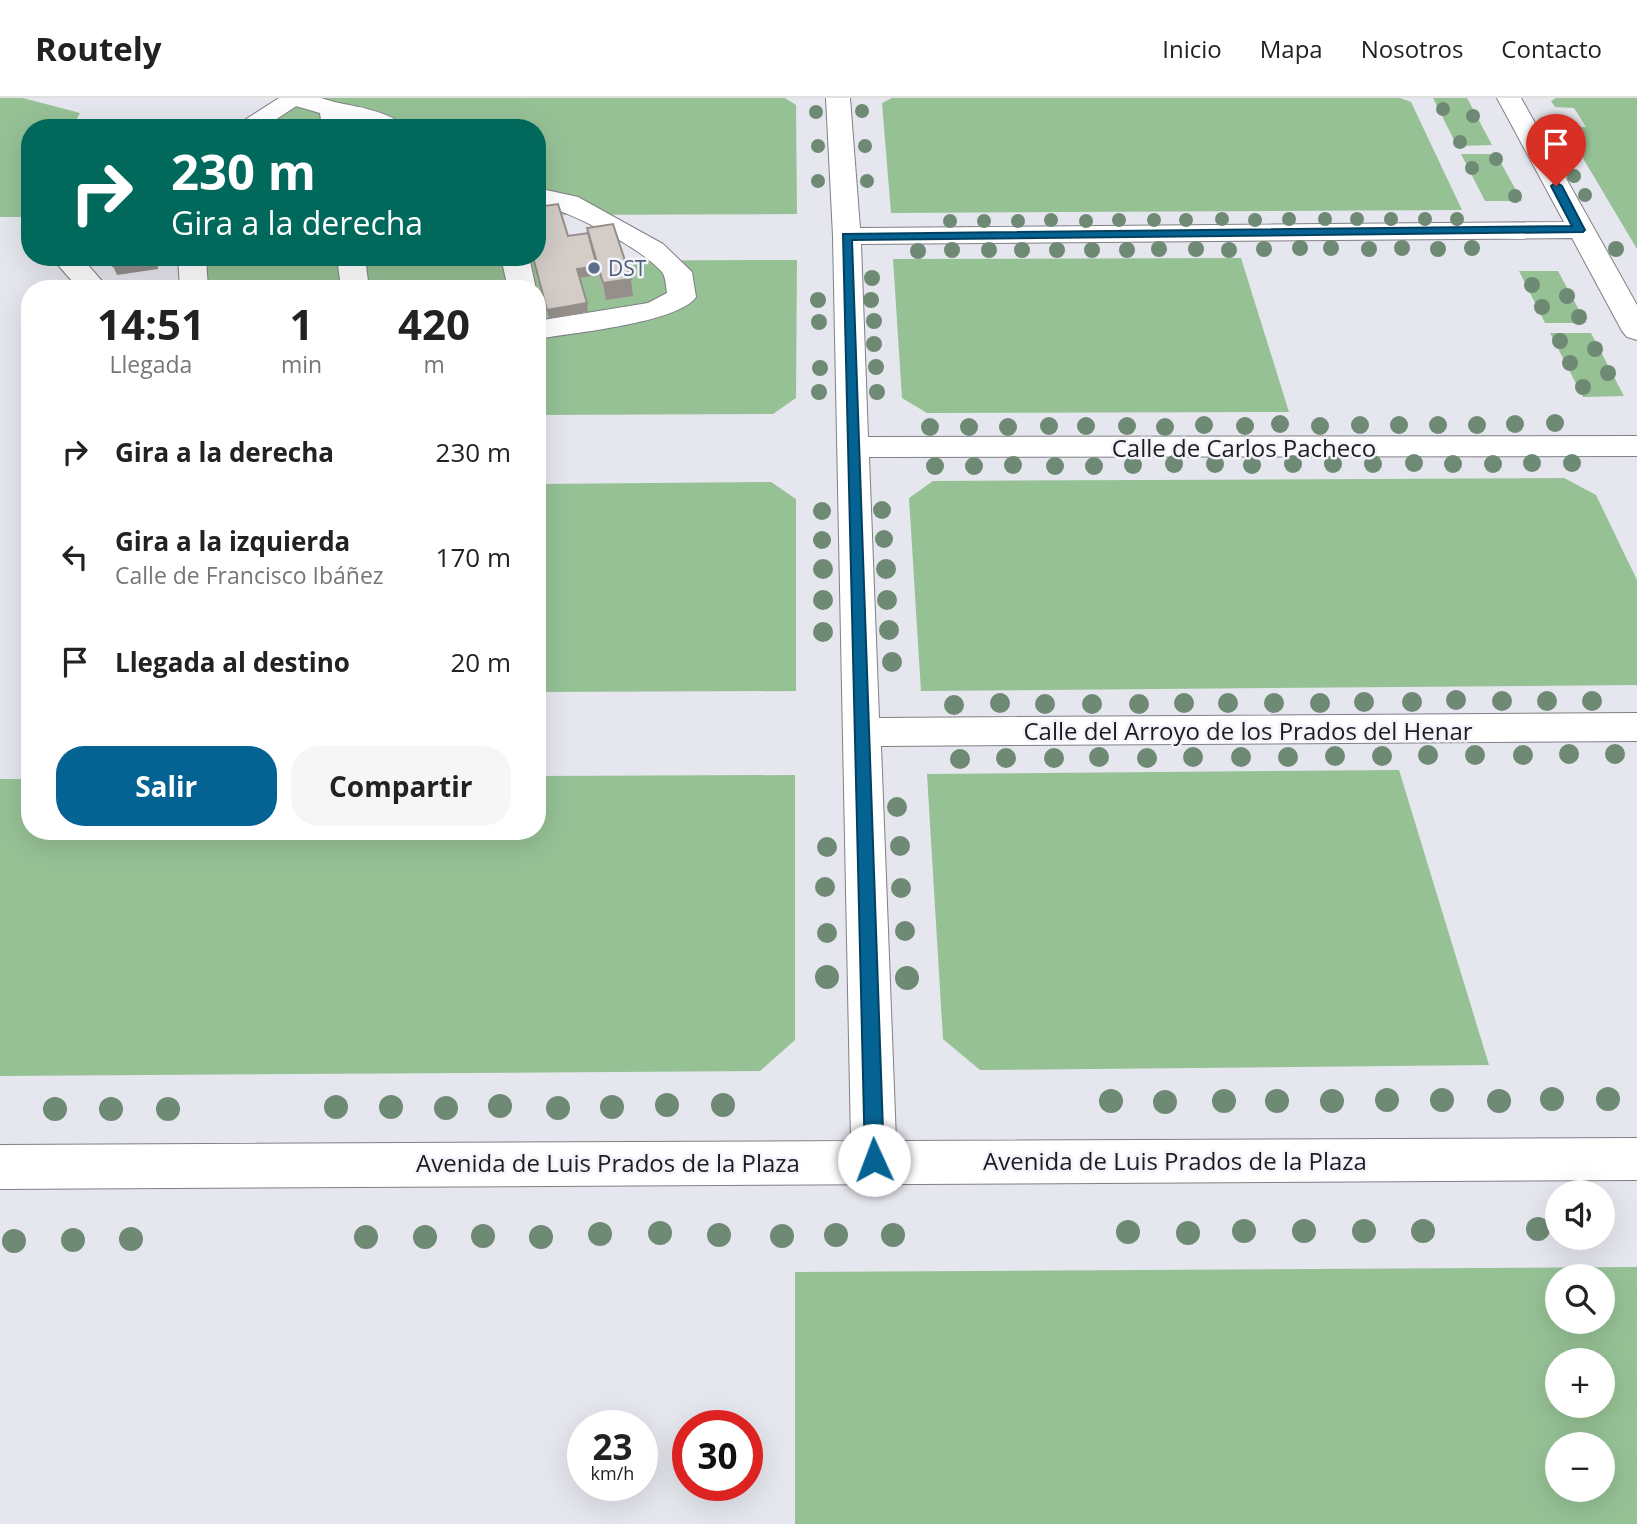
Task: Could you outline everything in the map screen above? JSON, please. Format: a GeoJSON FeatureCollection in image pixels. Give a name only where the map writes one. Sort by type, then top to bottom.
{"type":"FeatureCollection","features":[{"type":"Feature","properties":{"kind":"street"},"geometry":{"type":"LineString","coordinates":[[259,119],[295,98],[333,118],[359,114],[371,119]]}},
{"type":"Feature","properties":{"kind":"street"},"geometry":{"type":"LineString","coordinates":[[838,98],[847,236],[851,447],[874,1160]]}},
{"type":"Feature","properties":{"kind":"street"},"geometry":{"type":"LineString","coordinates":[[1510,98],[1579,230],[1637,331]]}},
{"type":"Feature","properties":{"kind":"street"},"geometry":{"type":"LineString","coordinates":[[546,199],[569,204],[653,250],[678,272],[682,297],[655,310],[546,328]]}},
{"type":"Feature","properties":{"kind":"street"},"geometry":{"type":"LineString","coordinates":[[847,236],[1579,230]]}},
{"type":"Feature","properties":{"kind":"street"},"geometry":{"type":"LineString","coordinates":[[73,266],[87,280]]}},
{"type":"Feature","properties":{"kind":"street","name":"Calle de Carlos Pacheco"},"geometry":{"type":"LineString","coordinates":[[851,447],[1637,446]]}},
{"type":"Feature","properties":{"kind":"street","name":"Calle del Arroyo de los Prados del Henar"},"geometry":{"type":"LineString","coordinates":[[860,732],[1637,727]]}},
{"type":"Feature","properties":{"kind":"street","name":"Avenida de Luis Prados de la Plaza"},"geometry":{"type":"LineString","coordinates":[[0,1167],[874,1160],[1637,1159]]}},
{"type":"Feature","properties":{"kind":"green space"},"geometry":{"type":"Polygon","coordinates":[[[0,98],[23,98],[80,113],[77,119],[21,119],[21,217],[0,217],[0,98]]]}},
{"type":"Feature","properties":{"kind":"green space"},"geometry":{"type":"Polygon","coordinates":[[[309,98],[785,98],[796,105],[797,214],[546,215],[546,119],[267,119],[269,115],[309,98]]]}},
{"type":"Feature","properties":{"kind":"green space"},"geometry":{"type":"Polygon","coordinates":[[[892,98],[1400,98],[1411,102],[1462,210],[891,213],[882,103],[892,98]]]}},
{"type":"Feature","properties":{"kind":"green space"},"geometry":{"type":"Polygon","coordinates":[[[1433,98],[1467,98],[1492,145],[1457,146],[1433,98]]]}},
{"type":"Feature","properties":{"kind":"green space"},"geometry":{"type":"Polygon","coordinates":[[[1556,98],[1637,98],[1637,249],[1565,128],[1586,127],[1574,108],[1555,107],[1551,101],[1556,98]]]}},
{"type":"Feature","properties":{"kind":"green space"},"geometry":{"type":"Polygon","coordinates":[[[1461,154],[1496,154],[1522,201],[1485,201],[1461,154]]]}},
{"type":"Feature","properties":{"kind":"green space"},"geometry":{"type":"Polygon","coordinates":[[[1241,258],[1289,412],[927,413],[902,398],[893,259],[1241,258]]]}},
{"type":"Feature","properties":{"kind":"green space"},"geometry":{"type":"Polygon","coordinates":[[[797,260],[796,398],[773,414],[546,415],[546,280],[202,280],[207,266],[546,266],[546,261],[797,260]]]}},
{"type":"Feature","properties":{"kind":"green space"},"geometry":{"type":"Polygon","coordinates":[[[1519,271],[1558,271],[1586,323],[1545,323],[1519,271]]]}},
{"type":"Feature","properties":{"kind":"green space"},"geometry":{"type":"Polygon","coordinates":[[[1550,333],[1591,333],[1624,396],[1583,397],[1550,333]]]}},
{"type":"Feature","properties":{"kind":"green space"},"geometry":{"type":"Polygon","coordinates":[[[1564,478],[1596,495],[1637,580],[1637,685],[921,691],[909,498],[933,481],[1564,478]]]}},
{"type":"Feature","properties":{"kind":"green space"},"geometry":{"type":"Polygon","coordinates":[[[771,482],[796,499],[796,691],[546,692],[546,484],[771,482]]]}},
{"type":"Feature","properties":{"kind":"green space"},"geometry":{"type":"Polygon","coordinates":[[[1399,770],[1489,1065],[980,1070],[943,1039],[927,774],[1399,770]]]}},
{"type":"Feature","properties":{"kind":"green space"},"geometry":{"type":"Polygon","coordinates":[[[795,775],[795,1040],[760,1071],[0,1076],[0,779],[21,779],[21,840],[546,840],[546,776],[795,775]]]}},
{"type":"Feature","properties":{"kind":"green space"},"geometry":{"type":"Polygon","coordinates":[[[1615,1267],[1637,1267],[1637,1524],[795,1524],[795,1272],[1545,1268],[1545,1334],[1615,1334],[1615,1267]]]}},
{"type":"Feature","properties":{"kind":"building"},"geometry":{"type":"Polygon","coordinates":[[[558,204],[568,236],[588,233],[597,266],[577,269],[587,303],[547,310],[546,280],[539,280],[535,266],[546,266],[546,206],[558,204]]]}},
{"type":"Feature","properties":{"kind":"building"},"geometry":{"type":"Polygon","coordinates":[[[613,224],[631,279],[603,283],[587,228],[613,224]]]}},
{"type":"Feature","properties":{"kind":"place","name":"DST"},"geometry":{"type":"Point","coordinates":[594,268]}},
{"type":"Feature","properties":{"kind":"route"},"geometry":{"type":"LineString","coordinates":[[874,1160],[847,236],[1579,230],[1556,186]]}}]}
